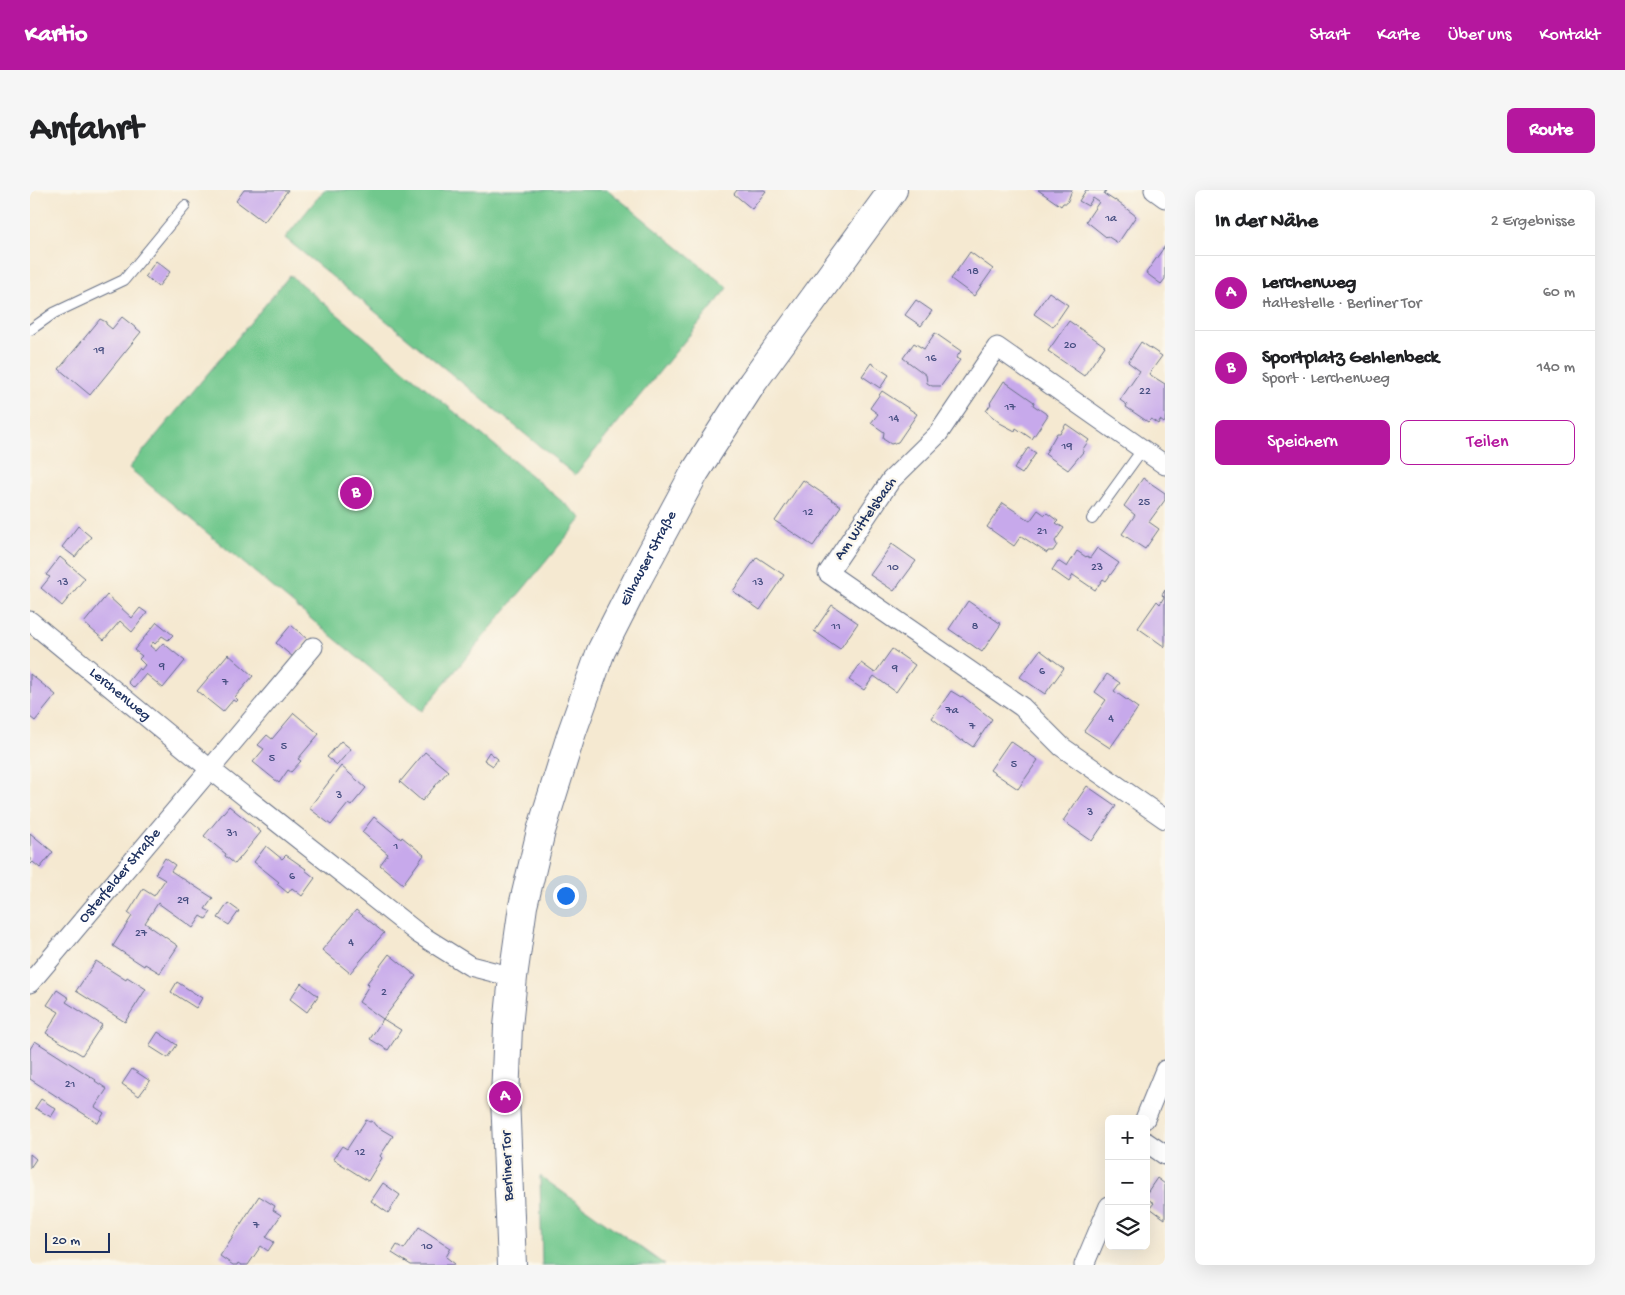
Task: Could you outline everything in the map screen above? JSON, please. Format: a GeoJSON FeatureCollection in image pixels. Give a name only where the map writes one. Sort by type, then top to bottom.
{"type":"FeatureCollection","features":[{"type":"Feature","properties":{"kind":"main road","name":"Eilhauser Straße"},"geometry":{"type":"LineString","coordinates":[[513,977],[523,906],[541,830],[572,732],[601,651],[695,472],[753,382],[893,190]]}},
{"type":"Feature","properties":{"kind":"main road","name":"Berliner Tor"},"geometry":{"type":"LineString","coordinates":[[512,1265],[505,1097],[508,1027],[513,977]]}},
{"type":"Feature","properties":{"kind":"street"},"geometry":{"type":"LineString","coordinates":[[1154,190],[1165,198]]}},
{"type":"Feature","properties":{"kind":"street","name":"Am Wittelsbach"},"geometry":{"type":"LineString","coordinates":[[1165,465],[997,347],[938,434],[891,480],[828,573],[1022,707],[1062,747],[1165,819]]}},
{"type":"Feature","properties":{"kind":"street","name":"Lerchenweg"},"geometry":{"type":"LineString","coordinates":[[30,621],[210,768],[419,934],[470,966],[513,977]]}},
{"type":"Feature","properties":{"kind":"street"},"geometry":{"type":"LineString","coordinates":[[210,768],[313,647]]}},
{"type":"Feature","properties":{"kind":"street","name":"Osterfelder Straße"},"geometry":{"type":"LineString","coordinates":[[30,983],[210,768]]}},
{"type":"Feature","properties":{"kind":"street"},"geometry":{"type":"LineString","coordinates":[[1147,1115],[1165,1070]]}},
{"type":"Feature","properties":{"kind":"street"},"geometry":{"type":"LineString","coordinates":[[1150,1145],[1165,1155]]}},
{"type":"Feature","properties":{"kind":"street"},"geometry":{"type":"LineString","coordinates":[[1084,1265],[1105,1215]]}},
{"type":"Feature","properties":{"kind":"lane"},"geometry":{"type":"LineString","coordinates":[[30,330],[54,313],[124,280],[185,206]]}},
{"type":"Feature","properties":{"kind":"lane"},"geometry":{"type":"LineString","coordinates":[[1092,520],[1142,450]]}},
{"type":"Feature","properties":{"kind":"green space"},"geometry":{"type":"Polygon","coordinates":[[[324,190],[608,190],[728,288],[575,475],[285,238],[324,190]]]}},
{"type":"Feature","properties":{"kind":"green space"},"geometry":{"type":"Polygon","coordinates":[[[290,275],[582,518],[422,711],[129,468],[290,275]]]}},
{"type":"Feature","properties":{"kind":"green space"},"geometry":{"type":"Polygon","coordinates":[[[540,1176],[665,1265],[542,1265],[540,1176]]]}},
{"type":"Feature","properties":{"kind":"building"},"geometry":{"type":"Polygon","coordinates":[[[244,190],[288,190],[264,222],[236,201],[244,190]]]}},
{"type":"Feature","properties":{"kind":"building"},"geometry":{"type":"Polygon","coordinates":[[[737,190],[766,191],[752,209],[734,194],[737,190]]]}},
{"type":"Feature","properties":{"kind":"building"},"geometry":{"type":"Polygon","coordinates":[[[1038,190],[1072,190],[1067,203],[1063,203],[1061,206],[1038,190]]]}},
{"type":"Feature","properties":{"kind":"building"},"geometry":{"type":"Polygon","coordinates":[[[1086,190],[1106,190],[1104,194],[1136,216],[1118,243],[1106,237],[1086,221],[1099,202],[1093,198],[1088,206],[1079,201],[1086,190]]]}},
{"type":"Feature","properties":{"kind":"building"},"geometry":{"type":"Polygon","coordinates":[[[1165,246],[1165,279],[1161,284],[1146,273],[1165,246]]]}},
{"type":"Feature","properties":{"kind":"building"},"geometry":{"type":"Polygon","coordinates":[[[970,252],[993,269],[974,296],[951,279],[970,252]]]}},
{"type":"Feature","properties":{"kind":"building"},"geometry":{"type":"Polygon","coordinates":[[[156,261],[170,272],[158,287],[145,276],[156,261]]]}},
{"type":"Feature","properties":{"kind":"building"},"geometry":{"type":"Polygon","coordinates":[[[1049,292],[1068,305],[1053,327],[1034,314],[1049,292]]]}},
{"type":"Feature","properties":{"kind":"building"},"geometry":{"type":"Polygon","coordinates":[[[916,300],[932,311],[921,326],[905,315],[916,300]]]}},
{"type":"Feature","properties":{"kind":"building"},"geometry":{"type":"Polygon","coordinates":[[[122,317],[141,332],[90,395],[59,369],[100,319],[106,322],[112,329],[122,317]]]}},
{"type":"Feature","properties":{"kind":"building"},"geometry":{"type":"Polygon","coordinates":[[[1069,321],[1105,346],[1084,376],[1048,351],[1069,321]]]}},
{"type":"Feature","properties":{"kind":"building"},"geometry":{"type":"Polygon","coordinates":[[[935,333],[961,351],[956,358],[960,360],[941,386],[932,386],[927,383],[926,375],[903,358],[914,343],[924,349],[935,333]]]}},
{"type":"Feature","properties":{"kind":"building"},"geometry":{"type":"Polygon","coordinates":[[[1141,342],[1162,356],[1149,374],[1165,384],[1164,423],[1160,420],[1158,424],[1151,419],[1148,422],[1126,407],[1127,405],[1120,400],[1140,371],[1128,362],[1141,342]]]}},
{"type":"Feature","properties":{"kind":"building"},"geometry":{"type":"Polygon","coordinates":[[[871,363],[889,375],[880,388],[862,376],[871,363]]]}},
{"type":"Feature","properties":{"kind":"building"},"geometry":{"type":"Polygon","coordinates":[[[1004,381],[1034,402],[1033,405],[1048,415],[1032,439],[1016,428],[1015,431],[1000,423],[986,411],[1004,381]]]}},
{"type":"Feature","properties":{"kind":"building"},"geometry":{"type":"Polygon","coordinates":[[[882,391],[917,414],[898,442],[891,444],[883,439],[884,432],[871,423],[878,414],[870,408],[882,391]]]}},
{"type":"Feature","properties":{"kind":"building"},"geometry":{"type":"Polygon","coordinates":[[[1066,424],[1089,440],[1083,452],[1068,470],[1045,454],[1057,433],[1060,433],[1066,424]]]}},
{"type":"Feature","properties":{"kind":"building"},"geometry":{"type":"Polygon","coordinates":[[[1028,448],[1036,453],[1022,474],[1014,469],[1028,448]]]}},
{"type":"Feature","properties":{"kind":"building"},"geometry":{"type":"Polygon","coordinates":[[[1143,478],[1165,493],[1165,500],[1149,522],[1159,529],[1145,549],[1122,534],[1135,515],[1124,506],[1143,478]]]}},
{"type":"Feature","properties":{"kind":"building"},"geometry":{"type":"Polygon","coordinates":[[[803,480],[841,506],[813,546],[775,521],[803,480]]]}},
{"type":"Feature","properties":{"kind":"building"},"geometry":{"type":"Polygon","coordinates":[[[1003,503],[1030,521],[1038,510],[1045,515],[1047,513],[1058,521],[1056,523],[1064,528],[1055,541],[1057,545],[1053,551],[1048,551],[1047,553],[1021,536],[1014,546],[987,527],[1003,503]]]}},
{"type":"Feature","properties":{"kind":"building"},"geometry":{"type":"Polygon","coordinates":[[[78,526],[91,537],[75,557],[62,547],[78,526]]]}},
{"type":"Feature","properties":{"kind":"building"},"geometry":{"type":"Polygon","coordinates":[[[892,544],[916,561],[894,591],[870,575],[892,544]]]}},
{"type":"Feature","properties":{"kind":"building"},"geometry":{"type":"Polygon","coordinates":[[[1097,548],[1119,563],[1106,581],[1103,579],[1095,590],[1073,575],[1069,582],[1052,570],[1058,561],[1067,567],[1077,551],[1090,558],[1097,548]]]}},
{"type":"Feature","properties":{"kind":"building"},"geometry":{"type":"Polygon","coordinates":[[[60,557],[85,578],[62,606],[41,588],[50,577],[46,575],[60,557]]]}},
{"type":"Feature","properties":{"kind":"building"},"geometry":{"type":"Polygon","coordinates":[[[757,557],[784,575],[760,610],[733,591],[757,557]]]}},
{"type":"Feature","properties":{"kind":"building"},"geometry":{"type":"Polygon","coordinates":[[[1165,590],[1165,647],[1138,628],[1157,601],[1160,604],[1165,590]]]}},
{"type":"Feature","properties":{"kind":"building"},"geometry":{"type":"Polygon","coordinates":[[[107,595],[132,618],[140,608],[147,613],[132,632],[120,621],[104,640],[84,623],[107,595]]]}},
{"type":"Feature","properties":{"kind":"building"},"geometry":{"type":"Polygon","coordinates":[[[968,601],[1001,624],[982,652],[949,629],[968,601]]]}},
{"type":"Feature","properties":{"kind":"building"},"geometry":{"type":"Polygon","coordinates":[[[832,605],[858,623],[840,649],[814,631],[832,605]]]}},
{"type":"Feature","properties":{"kind":"building"},"geometry":{"type":"Polygon","coordinates":[[[157,622],[173,635],[168,640],[162,636],[155,644],[153,642],[150,646],[156,651],[163,643],[185,661],[163,688],[146,674],[134,688],[128,682],[139,668],[141,670],[145,665],[139,659],[142,656],[134,650],[157,622]]]}},
{"type":"Feature","properties":{"kind":"building"},"geometry":{"type":"Polygon","coordinates":[[[291,625],[307,639],[293,657],[276,643],[291,625]]]}},
{"type":"Feature","properties":{"kind":"building"},"geometry":{"type":"Polygon","coordinates":[[[892,649],[915,665],[896,692],[874,676],[864,690],[849,680],[861,663],[875,673],[892,649]]]}},
{"type":"Feature","properties":{"kind":"building"},"geometry":{"type":"Polygon","coordinates":[[[1040,650],[1064,668],[1045,694],[1020,677],[1040,650]]]}},
{"type":"Feature","properties":{"kind":"building"},"geometry":{"type":"Polygon","coordinates":[[[228,654],[253,676],[235,697],[238,700],[236,702],[233,700],[223,712],[197,691],[228,654]]]}},
{"type":"Feature","properties":{"kind":"building"},"geometry":{"type":"Polygon","coordinates":[[[30,674],[56,695],[35,721],[30,717],[30,674]]]}},
{"type":"Feature","properties":{"kind":"building"},"geometry":{"type":"Polygon","coordinates":[[[1107,674],[1120,683],[1114,691],[1138,708],[1110,748],[1084,731],[1106,700],[1095,692],[1107,674]]]}},
{"type":"Feature","properties":{"kind":"building"},"geometry":{"type":"Polygon","coordinates":[[[951,691],[962,696],[992,719],[973,747],[963,740],[961,741],[932,718],[951,691]]]}},
{"type":"Feature","properties":{"kind":"building"},"geometry":{"type":"Polygon","coordinates":[[[294,713],[319,734],[298,759],[301,761],[291,772],[288,770],[279,783],[253,762],[264,749],[258,745],[267,735],[272,739],[294,713]]]}},
{"type":"Feature","properties":{"kind":"building"},"geometry":{"type":"Polygon","coordinates":[[[341,741],[351,749],[337,765],[327,757],[341,741]]]}},
{"type":"Feature","properties":{"kind":"building"},"geometry":{"type":"Polygon","coordinates":[[[1010,741],[1038,760],[1018,789],[990,770],[1010,741]]]}},
{"type":"Feature","properties":{"kind":"building"},"geometry":{"type":"Polygon","coordinates":[[[425,752],[448,771],[422,801],[400,782],[425,752]]]}},
{"type":"Feature","properties":{"kind":"building"},"geometry":{"type":"Polygon","coordinates":[[[489,752],[498,759],[493,766],[484,760],[489,752]]]}},
{"type":"Feature","properties":{"kind":"building"},"geometry":{"type":"Polygon","coordinates":[[[341,766],[366,788],[351,806],[348,804],[331,825],[309,808],[341,766]]]}},
{"type":"Feature","properties":{"kind":"building"},"geometry":{"type":"Polygon","coordinates":[[[1087,786],[1116,806],[1092,841],[1063,821],[1087,786]]]}},
{"type":"Feature","properties":{"kind":"building"},"geometry":{"type":"Polygon","coordinates":[[[229,806],[261,832],[235,864],[204,836],[229,806]]]}},
{"type":"Feature","properties":{"kind":"building"},"geometry":{"type":"Polygon","coordinates":[[[374,817],[424,855],[403,884],[380,865],[388,854],[362,832],[374,817]]]}},
{"type":"Feature","properties":{"kind":"building"},"geometry":{"type":"Polygon","coordinates":[[[30,833],[53,852],[40,868],[33,862],[30,865],[30,833]]]}},
{"type":"Feature","properties":{"kind":"building"},"geometry":{"type":"Polygon","coordinates":[[[266,846],[282,859],[286,855],[315,878],[302,896],[292,888],[288,893],[277,884],[279,882],[254,862],[266,846]]]}},
{"type":"Feature","properties":{"kind":"building"},"geometry":{"type":"Polygon","coordinates":[[[165,858],[175,865],[171,871],[213,898],[205,909],[211,912],[206,919],[201,916],[193,928],[158,903],[145,923],[178,946],[160,973],[145,964],[144,966],[113,946],[132,916],[128,913],[143,889],[154,896],[165,880],[155,874],[165,858]]]}},
{"type":"Feature","properties":{"kind":"building"},"geometry":{"type":"Polygon","coordinates":[[[228,903],[239,911],[229,925],[218,918],[228,903]]]}},
{"type":"Feature","properties":{"kind":"building"},"geometry":{"type":"Polygon","coordinates":[[[356,910],[384,933],[350,973],[322,950],[356,910]]]}},
{"type":"Feature","properties":{"kind":"building"},"geometry":{"type":"Polygon","coordinates":[[[389,954],[416,976],[383,1019],[359,1002],[369,985],[367,983],[389,954]]]}},
{"type":"Feature","properties":{"kind":"building"},"geometry":{"type":"Polygon","coordinates":[[[96,961],[126,980],[127,977],[146,989],[125,1022],[76,991],[96,961]]]}},
{"type":"Feature","properties":{"kind":"building"},"geometry":{"type":"Polygon","coordinates":[[[177,982],[202,998],[196,1008],[171,992],[177,982]]]}},
{"type":"Feature","properties":{"kind":"building"},"geometry":{"type":"Polygon","coordinates":[[[301,983],[318,996],[307,1012],[290,999],[301,983]]]}},
{"type":"Feature","properties":{"kind":"building"},"geometry":{"type":"Polygon","coordinates":[[[57,990],[69,998],[66,1002],[102,1025],[82,1055],[46,1033],[59,1012],[47,1005],[57,990]]]}},
{"type":"Feature","properties":{"kind":"building"},"geometry":{"type":"Polygon","coordinates":[[[383,1019],[401,1030],[388,1050],[370,1039],[383,1019]]]}},
{"type":"Feature","properties":{"kind":"building"},"geometry":{"type":"Polygon","coordinates":[[[158,1032],[177,1045],[168,1058],[149,1046],[158,1032]]]}},
{"type":"Feature","properties":{"kind":"building"},"geometry":{"type":"Polygon","coordinates":[[[35,1041],[107,1089],[95,1107],[104,1113],[98,1123],[30,1079],[30,1049],[35,1041]]]}},
{"type":"Feature","properties":{"kind":"building"},"geometry":{"type":"Polygon","coordinates":[[[132,1069],[150,1081],[139,1096],[122,1084],[132,1069]]]}},
{"type":"Feature","properties":{"kind":"building"},"geometry":{"type":"Polygon","coordinates":[[[41,1099],[56,1109],[51,1117],[35,1108],[41,1099]]]}},
{"type":"Feature","properties":{"kind":"building"},"geometry":{"type":"Polygon","coordinates":[[[366,1120],[372,1121],[376,1126],[393,1136],[380,1156],[382,1158],[368,1181],[333,1159],[342,1146],[347,1149],[366,1120]]]}},
{"type":"Feature","properties":{"kind":"building"},"geometry":{"type":"Polygon","coordinates":[[[30,1154],[36,1159],[30,1168],[30,1154]]]}},
{"type":"Feature","properties":{"kind":"building"},"geometry":{"type":"Polygon","coordinates":[[[1157,1178],[1165,1184],[1165,1219],[1150,1208],[1154,1203],[1150,1200],[1150,1188],[1157,1178]]]}},
{"type":"Feature","properties":{"kind":"building"},"geometry":{"type":"Polygon","coordinates":[[[383,1183],[400,1195],[388,1213],[371,1201],[383,1183]]]}},
{"type":"Feature","properties":{"kind":"building"},"geometry":{"type":"Polygon","coordinates":[[[259,1196],[275,1206],[273,1210],[281,1215],[266,1237],[274,1242],[268,1251],[261,1246],[248,1265],[238,1263],[233,1265],[220,1256],[259,1196]]]}},
{"type":"Feature","properties":{"kind":"building"},"geometry":{"type":"Polygon","coordinates":[[[419,1227],[451,1248],[446,1257],[454,1265],[411,1265],[392,1253],[397,1245],[404,1249],[419,1227]]]}},
{"type":"Feature","properties":{"kind":"place","name":"Sportplatz Gehlenbeck"},"geometry":{"type":"Point","coordinates":[356,493]}},
{"type":"Feature","properties":{"kind":"place","name":"Lerchenweg"},"geometry":{"type":"Point","coordinates":[505,1097]}}]}
